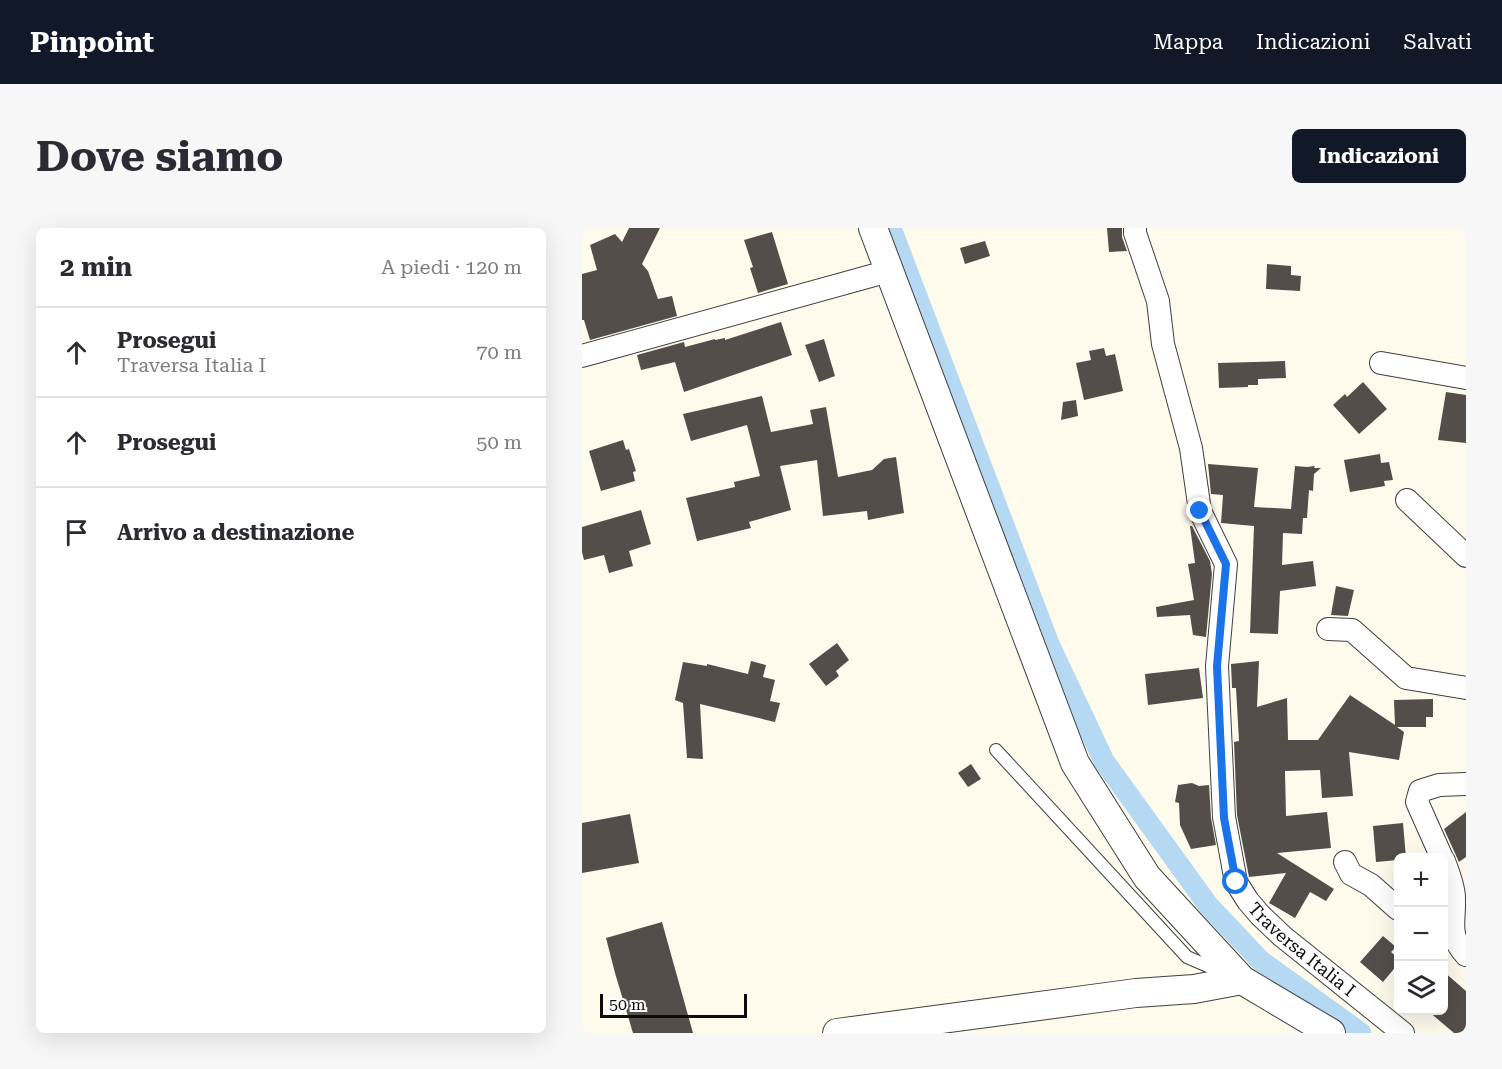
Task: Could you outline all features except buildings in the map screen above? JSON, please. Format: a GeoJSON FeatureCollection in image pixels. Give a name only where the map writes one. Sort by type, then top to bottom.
{"type":"FeatureCollection","features":[{"type":"Feature","properties":{"kind":"street"},"geometry":{"type":"LineString","coordinates":[[873,228],[1075,763],[1147,877],[1242,980],[1330,1033]]}},
{"type":"Feature","properties":{"kind":"street","name":"Traversa Italia I"},"geometry":{"type":"LineString","coordinates":[[1135,228],[1158,301],[1163,344],[1191,448],[1200,511],[1226,564],[1217,666],[1224,818],[1236,882],[1248,901],[1282,936],[1403,1033]]}},
{"type":"Feature","properties":{"kind":"street"},"geometry":{"type":"LineString","coordinates":[[582,356],[889,271]]}},
{"type":"Feature","properties":{"kind":"street"},"geometry":{"type":"LineString","coordinates":[[1381,363],[1466,378]]}},
{"type":"Feature","properties":{"kind":"street"},"geometry":{"type":"LineString","coordinates":[[1407,500],[1466,556]]}},
{"type":"Feature","properties":{"kind":"street"},"geometry":{"type":"LineString","coordinates":[[1328,629],[1352,630],[1406,678],[1466,688]]}},
{"type":"Feature","properties":{"kind":"street"},"geometry":{"type":"LineString","coordinates":[[1466,784],[1439,785],[1420,791],[1417,802],[1450,871],[1454,895],[1448,931],[1466,955]]}},
{"type":"Feature","properties":{"kind":"street"},"geometry":{"type":"LineString","coordinates":[[1345,862],[1351,874],[1371,885],[1396,907]]}},
{"type":"Feature","properties":{"kind":"street"},"geometry":{"type":"LineString","coordinates":[[837,1033],[1136,993],[1194,989],[1242,980]]}},
{"type":"Feature","properties":{"kind":"lane"},"geometry":{"type":"LineString","coordinates":[[996,750],[1187,957],[1242,980]]}},
{"type":"Feature","properties":{"kind":"waterway"},"geometry":{"type":"LineString","coordinates":[[891,228],[1049,644],[1104,761],[1208,905],[1261,961],[1361,1033]]}},
{"type":"Feature","properties":{"kind":"route"},"geometry":{"type":"LineString","coordinates":[[1200,511],[1226,564],[1217,666],[1224,818],[1236,882]]}}]}
